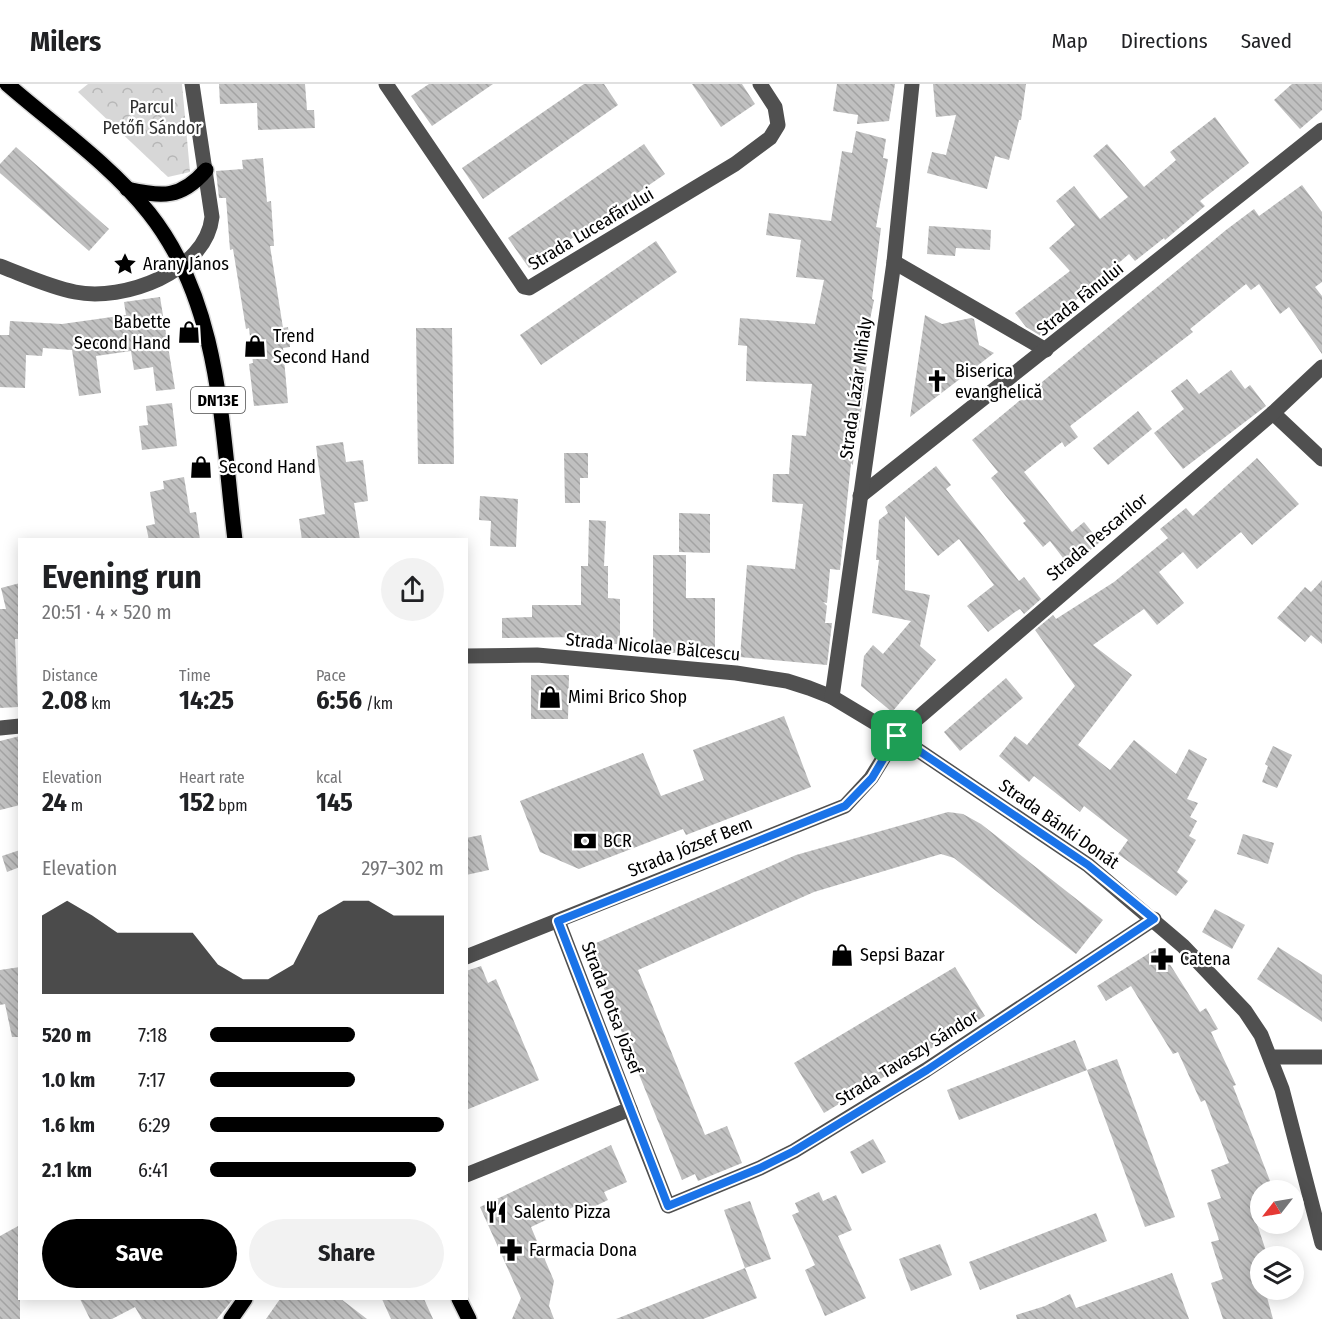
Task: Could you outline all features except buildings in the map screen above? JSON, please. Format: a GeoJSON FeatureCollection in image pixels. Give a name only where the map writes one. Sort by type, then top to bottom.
{"type":"FeatureCollection","features":[{"type":"Feature","properties":{"kind":"main road","name":"DN13E"},"geometry":{"type":"LineString","coordinates":[[7,84],[127,189],[166,238],[181,265],[197,301],[211,351],[235,538]]}},
{"type":"Feature","properties":{"kind":"main road"},"geometry":{"type":"LineString","coordinates":[[127,189],[153,195],[169,195],[194,184],[206,170]]}},
{"type":"Feature","properties":{"kind":"main road"},"geometry":{"type":"LineString","coordinates":[[231,1319],[244,1300]]}},
{"type":"Feature","properties":{"kind":"main road"},"geometry":{"type":"LineString","coordinates":[[460,1300],[469,1319]]}},
{"type":"Feature","properties":{"kind":"street"},"geometry":{"type":"LineString","coordinates":[[0,266],[75,292],[110,293],[133,290],[181,265],[210,233],[212,217],[192,84]]}},
{"type":"Feature","properties":{"kind":"street","name":"Strada Luceafărului"},"geometry":{"type":"LineString","coordinates":[[386,84],[524,286],[535,286],[754,152],[770,138],[778,125],[775,107],[760,84]]}},
{"type":"Feature","properties":{"kind":"street","name":"Strada Lázár Mihály"},"geometry":{"type":"LineString","coordinates":[[832,697],[894,262],[912,84]]}},
{"type":"Feature","properties":{"kind":"street","name":"Strada Fânului"},"geometry":{"type":"LineString","coordinates":[[860,496],[1322,130]]}},
{"type":"Feature","properties":{"kind":"street"},"geometry":{"type":"LineString","coordinates":[[894,262],[1046,350]]}},
{"type":"Feature","properties":{"kind":"street","name":"Strada Pescarilor"},"geometry":{"type":"LineString","coordinates":[[897,736],[1274,413],[1322,367]]}},
{"type":"Feature","properties":{"kind":"street"},"geometry":{"type":"LineString","coordinates":[[1274,413],[1322,459]]}},
{"type":"Feature","properties":{"kind":"street","name":"Strada Nicolae Bălcescu"},"geometry":{"type":"LineString","coordinates":[[468,656],[537,655],[736,674],[787,681],[832,697]]}},
{"type":"Feature","properties":{"kind":"street","name":"Strada Bánki Donát"},"geometry":{"type":"LineString","coordinates":[[832,697],[897,736],[1088,865],[1154,919],[1245,1011],[1271,1057],[1282,1089],[1322,1243]]}},
{"type":"Feature","properties":{"kind":"street"},"geometry":{"type":"LineString","coordinates":[[0,728],[18,726]]}},
{"type":"Feature","properties":{"kind":"street","name":"Strada József Bem"},"geometry":{"type":"LineString","coordinates":[[468,956],[845,806],[872,778],[897,736]]}},
{"type":"Feature","properties":{"kind":"street","name":"Strada Tavaszy Sándor"},"geometry":{"type":"LineString","coordinates":[[668,1206],[760,1168],[794,1151],[927,1070],[1154,919]]}},
{"type":"Feature","properties":{"kind":"street","name":"Strada Potsa József"},"geometry":{"type":"LineString","coordinates":[[558,921],[668,1206]]}},
{"type":"Feature","properties":{"kind":"street"},"geometry":{"type":"LineString","coordinates":[[1271,1057],[1322,1057]]}},
{"type":"Feature","properties":{"kind":"street"},"geometry":{"type":"LineString","coordinates":[[468,1174],[630,1109]]}},
{"type":"Feature","properties":{"kind":"green space","name":"Parcul Petőfi Sándor"},"geometry":{"type":"Polygon","coordinates":[[[88,84],[182,84],[190,172],[168,177],[78,92],[88,84]]]}},
{"type":"Feature","properties":{"kind":"place","name":"Arany János"},"geometry":{"type":"Point","coordinates":[125,264]}},
{"type":"Feature","properties":{"kind":"place","name":"Babette Second Hand"},"geometry":{"type":"Point","coordinates":[189,332]}},
{"type":"Feature","properties":{"kind":"place","name":"Trend Second Hand"},"geometry":{"type":"Point","coordinates":[255,346]}},
{"type":"Feature","properties":{"kind":"place","name":"Biserica evanghelică"},"geometry":{"type":"Point","coordinates":[937,381]}},
{"type":"Feature","properties":{"kind":"place","name":"Second Hand"},"geometry":{"type":"Point","coordinates":[201,467]}},
{"type":"Feature","properties":{"kind":"place","name":"Mimi Brico Shop"},"geometry":{"type":"Point","coordinates":[550,697]}},
{"type":"Feature","properties":{"kind":"place","name":"BCR"},"geometry":{"type":"Point","coordinates":[585,841]}},
{"type":"Feature","properties":{"kind":"place","name":"Sepsi Bazar"},"geometry":{"type":"Point","coordinates":[842,955]}},
{"type":"Feature","properties":{"kind":"place","name":"Catena"},"geometry":{"type":"Point","coordinates":[1162,959]}},
{"type":"Feature","properties":{"kind":"place","name":"Salento Pizza"},"geometry":{"type":"Point","coordinates":[496,1212]}},
{"type":"Feature","properties":{"kind":"place","name":"Farmacia Dona"},"geometry":{"type":"Point","coordinates":[511,1250]}},
{"type":"Feature","properties":{"kind":"route"},"geometry":{"type":"LineString","coordinates":[[897,736],[1088,865],[1154,919],[927,1070],[794,1151],[760,1168],[668,1206],[558,921],[845,806],[872,778],[897,736]]}}]}
